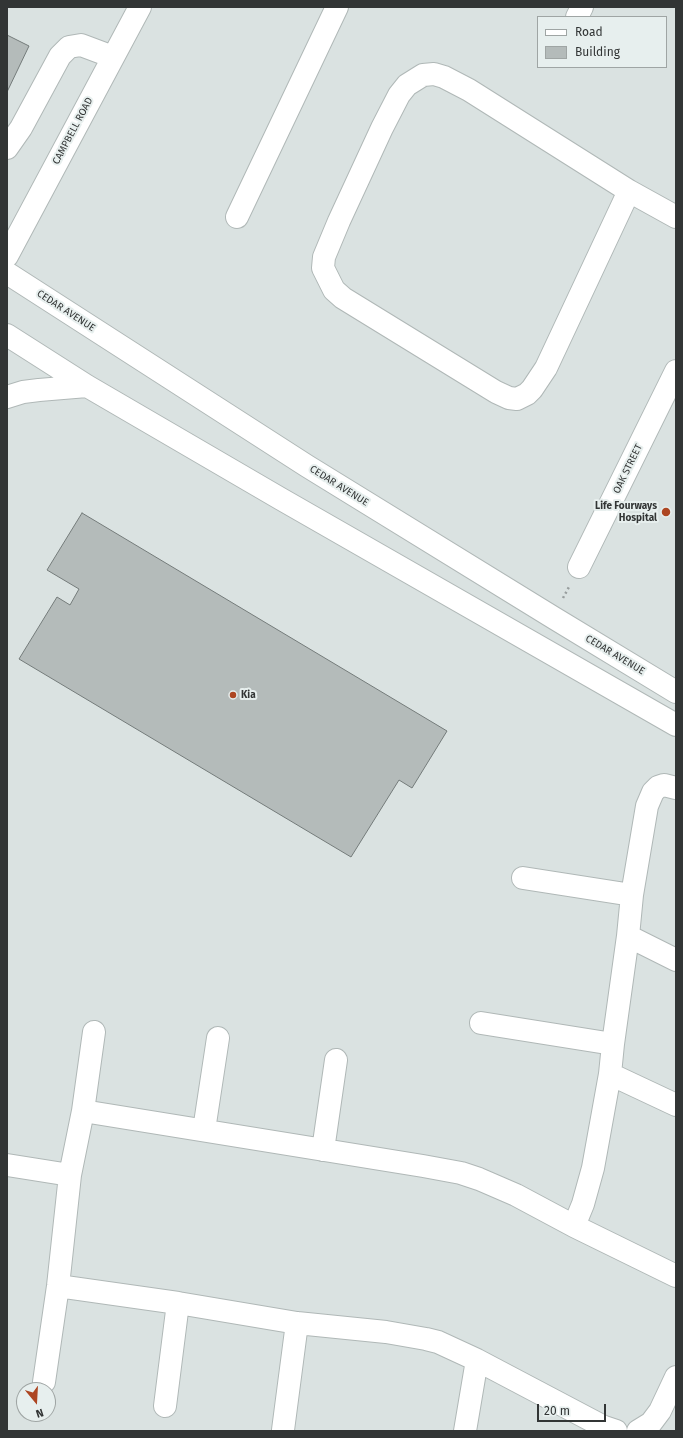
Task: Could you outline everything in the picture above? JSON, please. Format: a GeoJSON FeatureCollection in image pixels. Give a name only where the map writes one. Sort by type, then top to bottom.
{"type":"FeatureCollection","features":[{"type":"Feature","properties":{"kind":"street","name":"CAMPBELL ROAD"},"geometry":{"type":"LineString","coordinates":[[7,256],[140,7]]}},
{"type":"Feature","properties":{"kind":"street"},"geometry":{"type":"LineString","coordinates":[[237,217],[337,7]]}},
{"type":"Feature","properties":{"kind":"street"},"geometry":{"type":"LineString","coordinates":[[578,16],[582,7]]}},
{"type":"Feature","properties":{"kind":"street"},"geometry":{"type":"LineString","coordinates":[[7,148],[21,128],[60,56],[70,47],[81,45],[113,57]]}},
{"type":"Feature","properties":{"kind":"street"},"geometry":{"type":"LineString","coordinates":[[629,191],[546,368],[532,389],[527,394],[517,399],[509,398],[496,392],[343,298],[334,290],[323,268],[324,257],[339,221],[395,101],[407,85],[423,75],[434,74],[444,77],[469,90],[629,191],[676,217]]}},
{"type":"Feature","properties":{"kind":"street","name":"CEDAR AVENUE"},"geometry":{"type":"LineString","coordinates":[[7,273],[307,466],[676,692]]}},
{"type":"Feature","properties":{"kind":"street"},"geometry":{"type":"LineString","coordinates":[[7,335],[87,386],[676,725]]}},
{"type":"Feature","properties":{"kind":"street","name":"OAK STREET"},"geometry":{"type":"LineString","coordinates":[[579,567],[676,370]]}},
{"type":"Feature","properties":{"kind":"street"},"geometry":{"type":"LineString","coordinates":[[7,397],[23,392],[87,386]]}},
{"type":"Feature","properties":{"kind":"street"},"geometry":{"type":"LineString","coordinates":[[574,1226],[583,1204],[593,1168],[610,1074],[632,895],[647,806],[653,792],[658,787],[664,785],[676,788]]}},
{"type":"Feature","properties":{"kind":"street"},"geometry":{"type":"LineString","coordinates":[[523,878],[632,895]]}},
{"type":"Feature","properties":{"kind":"street"},"geometry":{"type":"LineString","coordinates":[[628,936],[676,960]]}},
{"type":"Feature","properties":{"kind":"street"},"geometry":{"type":"LineString","coordinates":[[481,1023],[613,1044]]}},
{"type":"Feature","properties":{"kind":"street"},"geometry":{"type":"LineString","coordinates":[[44,1382],[58,1286],[70,1175],[83,1111],[94,1032]]}},
{"type":"Feature","properties":{"kind":"street"},"geometry":{"type":"LineString","coordinates":[[204,1130],[218,1038]]}},
{"type":"Feature","properties":{"kind":"street"},"geometry":{"type":"LineString","coordinates":[[324,1150],[336,1060]]}},
{"type":"Feature","properties":{"kind":"street"},"geometry":{"type":"LineString","coordinates":[[610,1074],[676,1105]]}},
{"type":"Feature","properties":{"kind":"street"},"geometry":{"type":"LineString","coordinates":[[83,1111],[423,1166],[467,1175],[516,1195],[574,1226],[676,1276]]}},
{"type":"Feature","properties":{"kind":"street"},"geometry":{"type":"LineString","coordinates":[[7,1166],[70,1175]]}},
{"type":"Feature","properties":{"kind":"street"},"geometry":{"type":"LineString","coordinates":[[58,1286],[178,1303],[297,1323],[386,1332],[438,1342],[477,1360],[604,1427],[616,1431]]}},
{"type":"Feature","properties":{"kind":"street"},"geometry":{"type":"LineString","coordinates":[[165,1406],[178,1303]]}},
{"type":"Feature","properties":{"kind":"street"},"geometry":{"type":"LineString","coordinates":[[283,1430],[297,1323]]}},
{"type":"Feature","properties":{"kind":"street"},"geometry":{"type":"LineString","coordinates":[[465,1431],[477,1360]]}},
{"type":"Feature","properties":{"kind":"street"},"geometry":{"type":"LineString","coordinates":[[638,1431],[651,1423],[660,1411],[676,1377]]}},
{"type":"Feature","properties":{"kind":"path"},"geometry":{"type":"LineString","coordinates":[[554,618],[579,567]]}},
{"type":"Feature","properties":{"kind":"building"},"geometry":{"type":"Polygon","coordinates":[[[7,35],[29,46],[7,92],[7,35]]]}},
{"type":"Feature","properties":{"kind":"building","name":"Kia"},"geometry":{"type":"Polygon","coordinates":[[[82,513],[447,731],[412,788],[399,780],[351,857],[19,659],[57,597],[70,605],[79,589],[47,570],[82,513]]]}},
{"type":"Feature","properties":{"kind":"place","name":"Life Fourways Hospital"},"geometry":{"type":"Point","coordinates":[666,512]}},
{"type":"Feature","properties":{"kind":"place","name":"Kia"},"geometry":{"type":"Point","coordinates":[233,695]}}]}
